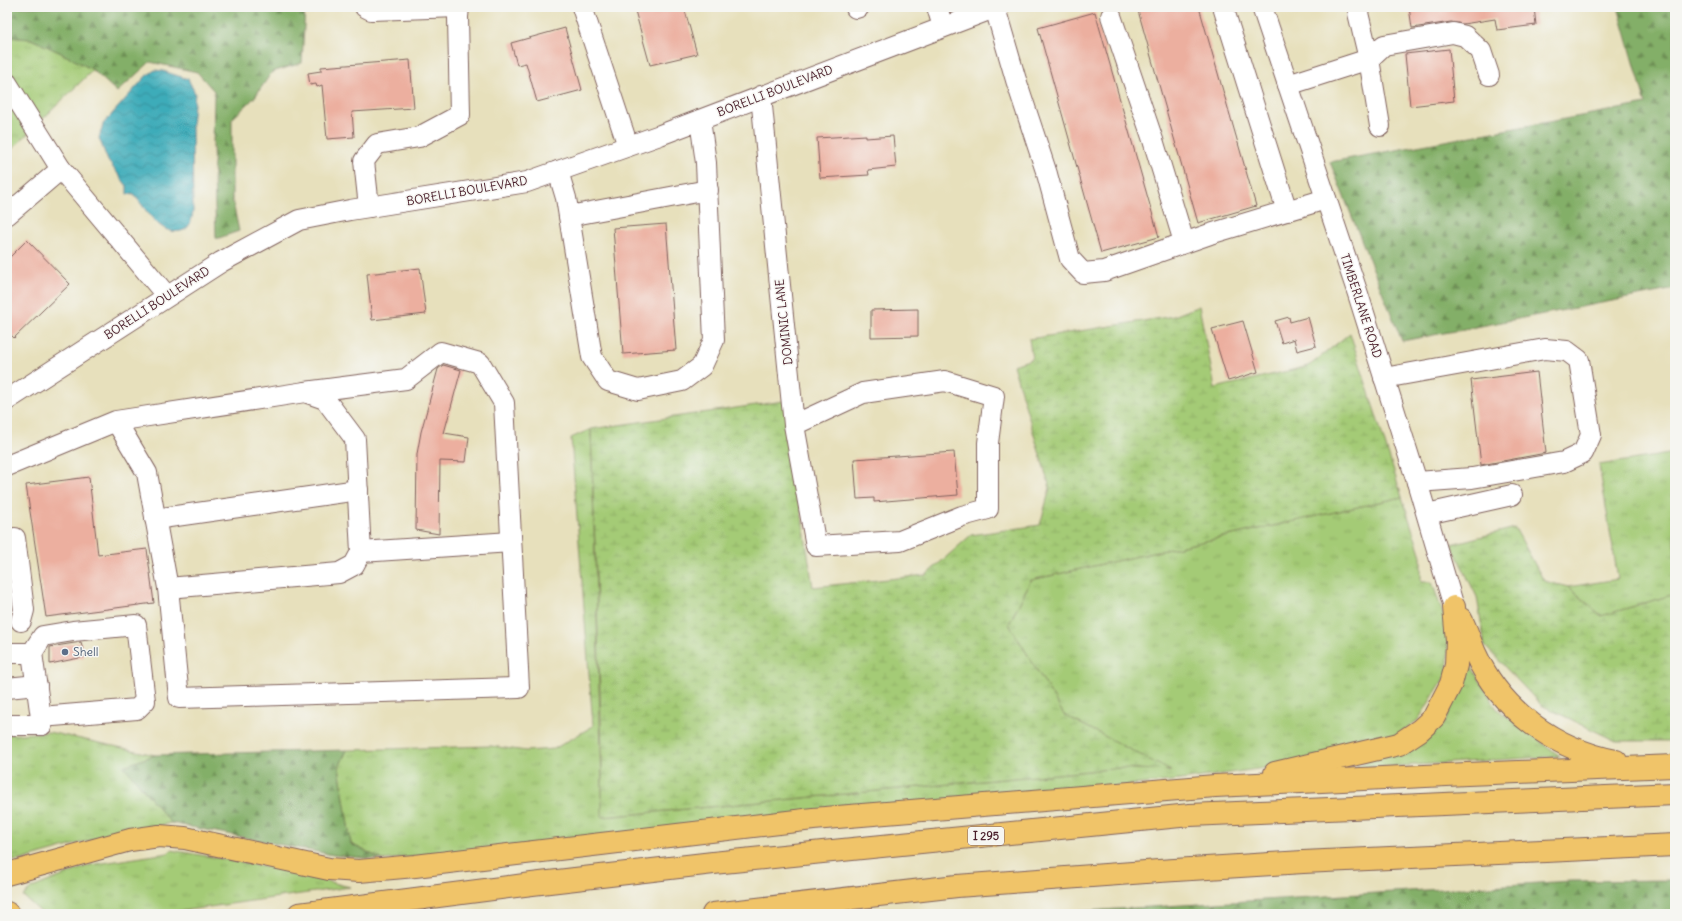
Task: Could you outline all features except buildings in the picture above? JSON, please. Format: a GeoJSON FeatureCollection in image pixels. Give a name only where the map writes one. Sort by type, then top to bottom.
{"type":"FeatureCollection","features":[{"type":"Feature","properties":{"kind":"highway"},"geometry":{"type":"LineString","coordinates":[[1454,607],[1466,627],[1475,653],[1494,684],[1518,713],[1555,740],[1594,756],[1644,767]]}},
{"type":"Feature","properties":{"kind":"highway"},"geometry":{"type":"LineString","coordinates":[[1215,786],[1399,744],[1420,730],[1434,717],[1451,684],[1456,665],[1457,641],[1454,607]]}},
{"type":"Feature","properties":{"kind":"highway"},"geometry":{"type":"LineString","coordinates":[[7,874],[130,840],[159,836],[185,838],[329,869],[359,871],[416,866],[813,820],[1215,786],[1675,766]]}},
{"type":"Feature","properties":{"kind":"highway","name":"I 295"},"geometry":{"type":"LineString","coordinates":[[299,914],[532,884],[1190,815],[1675,794]]}},
{"type":"Feature","properties":{"kind":"highway"},"geometry":{"type":"LineString","coordinates":[[713,914],[957,886],[1303,862],[1675,845]]}},
{"type":"Feature","properties":{"kind":"highway"},"geometry":{"type":"LineString","coordinates":[[842,914],[923,906],[957,886]]}},
{"type":"Feature","properties":{"kind":"street"},"geometry":{"type":"LineString","coordinates":[[365,7],[371,10],[459,7],[460,115],[419,137],[377,144],[364,161],[369,207]]}},
{"type":"Feature","properties":{"kind":"street"},"geometry":{"type":"LineString","coordinates":[[582,7],[628,146]]}},
{"type":"Feature","properties":{"kind":"street"},"geometry":{"type":"LineString","coordinates":[[938,7],[943,27]]}},
{"type":"Feature","properties":{"kind":"street"},"geometry":{"type":"LineString","coordinates":[[1223,7],[1286,211]]}},
{"type":"Feature","properties":{"kind":"street","name":"TIMBERLANE ROAD"},"geometry":{"type":"LineString","coordinates":[[1262,7],[1384,378],[1427,514],[1454,607]]}},
{"type":"Feature","properties":{"kind":"street"},"geometry":{"type":"LineString","coordinates":[[996,8],[1016,80],[1047,174],[1070,259],[1083,273],[1104,271],[1184,242],[1326,199]]}},
{"type":"Feature","properties":{"kind":"street","name":"BORELLI BOULEVARD"},"geometry":{"type":"LineString","coordinates":[[7,400],[221,262],[298,220],[369,207],[527,182],[700,120],[996,8]]}},
{"type":"Feature","properties":{"kind":"street"},"geometry":{"type":"LineString","coordinates":[[1358,14],[1369,59],[1380,126]]}},
{"type":"Feature","properties":{"kind":"street"},"geometry":{"type":"LineString","coordinates":[[1112,16],[1153,140],[1184,242]]}},
{"type":"Feature","properties":{"kind":"street"},"geometry":{"type":"LineString","coordinates":[[1288,85],[1369,59],[1384,45],[1453,33],[1465,36],[1481,51],[1488,75]]}},
{"type":"Feature","properties":{"kind":"street"},"geometry":{"type":"LineString","coordinates":[[10,95],[61,169],[167,296]]}},
{"type":"Feature","properties":{"kind":"street","name":"DOMINIC LANE"},"geometry":{"type":"LineString","coordinates":[[761,96],[794,425],[816,546],[900,541],[962,516],[988,509],[988,443],[994,396],[945,381],[862,393],[794,425]]}},
{"type":"Feature","properties":{"kind":"street"},"geometry":{"type":"LineString","coordinates":[[558,171],[569,216],[592,357],[608,381],[638,390],[682,381],[702,366],[714,340],[708,190],[700,120]]}},
{"type":"Feature","properties":{"kind":"street"},"geometry":{"type":"LineString","coordinates":[[7,215],[61,169]]}},
{"type":"Feature","properties":{"kind":"street"},"geometry":{"type":"LineString","coordinates":[[569,216],[708,190]]}},
{"type":"Feature","properties":{"kind":"street"},"geometry":{"type":"LineString","coordinates":[[1384,378],[1546,349],[1567,352],[1579,360],[1591,435],[1583,453],[1564,462],[1479,477],[1417,482]]}},
{"type":"Feature","properties":{"kind":"street"},"geometry":{"type":"LineString","coordinates":[[7,466],[116,421],[305,392],[406,379],[441,352],[480,363],[504,403],[519,688],[179,698],[168,588],[147,473],[116,421]]}},
{"type":"Feature","properties":{"kind":"street"},"geometry":{"type":"LineString","coordinates":[[168,588],[339,573],[354,565],[361,552],[355,439],[325,399],[305,392]]}},
{"type":"Feature","properties":{"kind":"street"},"geometry":{"type":"LineString","coordinates":[[155,519],[358,490]]}},
{"type":"Feature","properties":{"kind":"street"},"geometry":{"type":"LineString","coordinates":[[1427,514],[1512,494]]}},
{"type":"Feature","properties":{"kind":"street"},"geometry":{"type":"LineString","coordinates":[[15,538],[24,610],[14,618],[29,640],[37,685],[41,721]]}},
{"type":"Feature","properties":{"kind":"street"},"geometry":{"type":"LineString","coordinates":[[361,552],[511,542]]}},
{"type":"Feature","properties":{"kind":"street"},"geometry":{"type":"LineString","coordinates":[[7,725],[137,709],[145,701],[136,625],[73,631],[43,636],[32,653]]}},
{"type":"Feature","properties":{"kind":"street"},"geometry":{"type":"LineString","coordinates":[[7,653],[32,653]]}},
{"type":"Feature","properties":{"kind":"street"},"geometry":{"type":"LineString","coordinates":[[7,688],[37,685]]}},
{"type":"Feature","properties":{"kind":"green space"},"geometry":{"type":"Polygon","coordinates":[[[7,7],[305,7],[302,63],[272,72],[254,98],[232,119],[232,198],[239,231],[216,239],[213,146],[214,91],[197,72],[150,62],[117,92],[93,70],[61,53],[31,39],[7,37],[7,7]]]}},
{"type":"Feature","properties":{"kind":"green space"},"geometry":{"type":"Polygon","coordinates":[[[1618,7],[1675,7],[1675,289],[1402,341],[1330,162],[1646,104],[1618,7]]]}},
{"type":"Feature","properties":{"kind":"green space"},"geometry":{"type":"Polygon","coordinates":[[[7,37],[31,39],[62,53],[93,70],[7,154],[7,37]]]}},
{"type":"Feature","properties":{"kind":"green space"},"geometry":{"type":"Polygon","coordinates":[[[1199,306],[1215,388],[1309,366],[1350,333],[1402,497],[1031,580],[1009,624],[1064,715],[1171,771],[1120,768],[602,817],[602,749],[591,429],[784,401],[813,587],[926,575],[971,535],[1040,525],[1050,488],[1013,365],[1032,359],[1029,339],[1174,316],[1199,306]]]}},
{"type":"Feature","properties":{"kind":"green space"},"geometry":{"type":"Polygon","coordinates":[[[591,429],[603,817],[1120,768],[1170,771],[1064,715],[1009,624],[1031,580],[1402,497],[1421,556],[1421,582],[1432,582],[1448,628],[1448,672],[1418,720],[1393,737],[1306,762],[1181,780],[383,860],[351,844],[339,767],[347,750],[491,746],[526,751],[554,749],[593,726],[571,438],[591,429]]]}},
{"type":"Feature","properties":{"kind":"green space"},"geometry":{"type":"Polygon","coordinates":[[[1675,453],[1675,594],[1602,616],[1568,587],[1618,579],[1599,465],[1675,453]]]}},
{"type":"Feature","properties":{"kind":"green space"},"geometry":{"type":"Polygon","coordinates":[[[1515,528],[1544,581],[1568,587],[1601,616],[1675,594],[1675,741],[1616,741],[1541,705],[1485,646],[1477,597],[1451,544],[1515,528]]]}},
{"type":"Feature","properties":{"kind":"green space"},"geometry":{"type":"Polygon","coordinates":[[[1468,661],[1497,709],[1560,756],[1351,769],[1445,722],[1468,661]]]}},
{"type":"Feature","properties":{"kind":"green space"},"geometry":{"type":"Polygon","coordinates":[[[49,732],[155,755],[124,766],[171,823],[94,839],[21,860],[7,861],[7,735],[49,732]]]}},
{"type":"Feature","properties":{"kind":"green space"},"geometry":{"type":"Polygon","coordinates":[[[347,750],[339,767],[351,844],[383,860],[333,855],[171,823],[124,766],[155,755],[347,750]]]}},
{"type":"Feature","properties":{"kind":"green space"},"geometry":{"type":"Polygon","coordinates":[[[171,850],[270,867],[350,887],[160,914],[43,914],[23,896],[32,888],[90,865],[168,853],[171,850]]]}},
{"type":"Feature","properties":{"kind":"green space"},"geometry":{"type":"Polygon","coordinates":[[[1675,880],[1675,914],[1037,914],[1571,881],[1675,880]]]}},
{"type":"Feature","properties":{"kind":"water"},"geometry":{"type":"Polygon","coordinates":[[[155,70],[188,79],[195,93],[192,125],[193,211],[191,221],[187,228],[181,231],[166,229],[160,225],[154,220],[134,195],[127,194],[127,186],[108,161],[99,138],[103,124],[146,76],[155,70]]]}},
{"type":"Feature","properties":{"kind":"place","name":"Shell"},"geometry":{"type":"Point","coordinates":[65,652]}}]}
